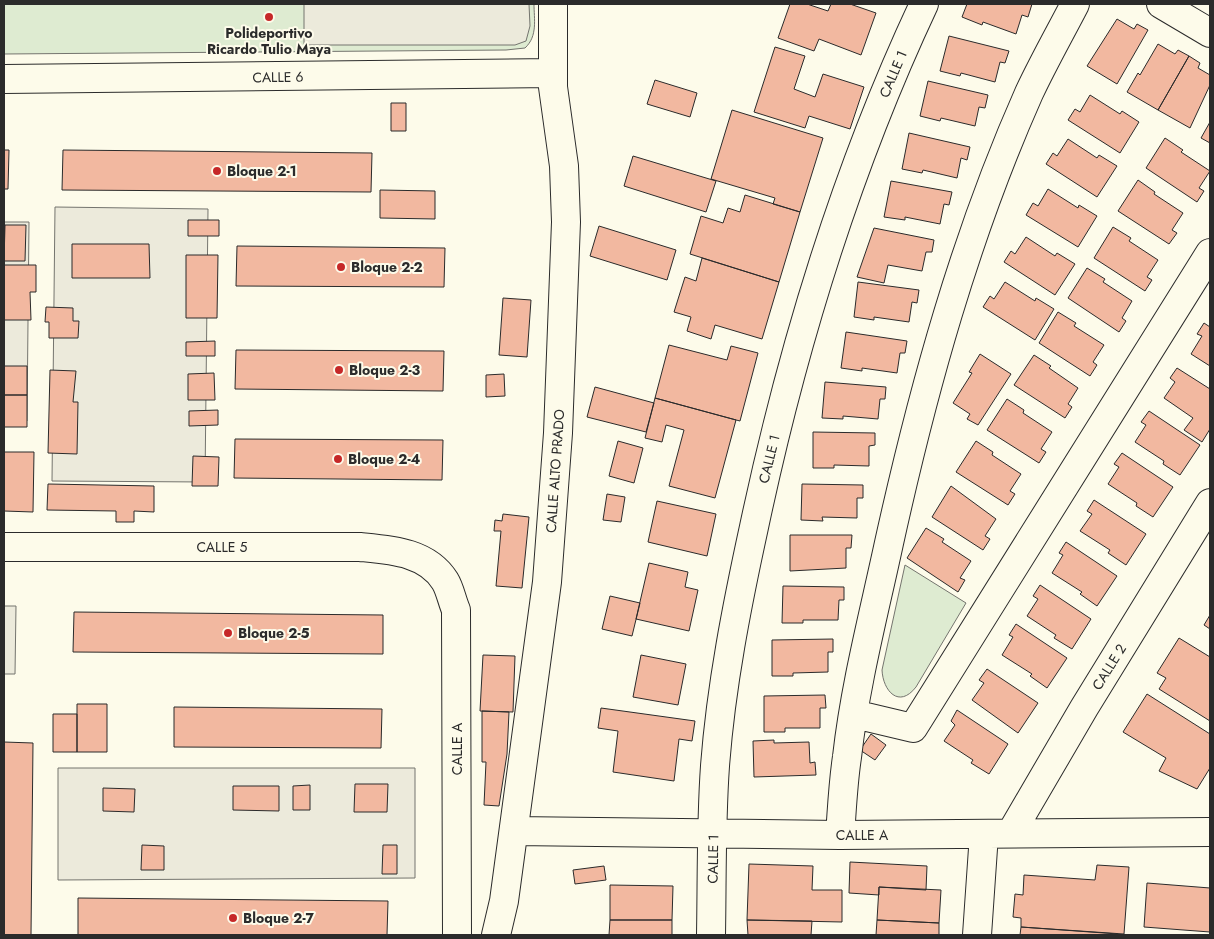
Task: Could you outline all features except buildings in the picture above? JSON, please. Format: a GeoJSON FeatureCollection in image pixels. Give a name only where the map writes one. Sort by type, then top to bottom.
{"type":"FeatureCollection","features":[{"type":"Feature","properties":{"kind":"street","name":"CALLE ALTO PRADO"},"geometry":{"type":"LineString","coordinates":[[496,935],[504,901],[547,582],[558,433],[566,222],[564,166],[553,87],[553,4]]}},
{"type":"Feature","properties":{"kind":"street","name":"CALLE 1"},"geometry":{"type":"LineString","coordinates":[[712,935],[715,765],[727,674],[746,561],[785,396],[840,210],[877,112],[924,4]]}},
{"type":"Feature","properties":{"kind":"street"},"geometry":{"type":"LineString","coordinates":[[840,835],[847,756],[854,714],[909,453],[956,284],[1029,92],[1075,4]]}},
{"type":"Feature","properties":{"kind":"street"},"geometry":{"type":"LineString","coordinates":[[1161,4],[1210,33]]}},
{"type":"Feature","properties":{"kind":"street","name":"CALLE 6"},"geometry":{"type":"LineString","coordinates":[[4,79],[553,73]]}},
{"type":"Feature","properties":{"kind":"street"},"geometry":{"type":"LineString","coordinates":[[854,714],[913,728],[1210,252]]}},
{"type":"Feature","properties":{"kind":"street","name":"CALLE 2"},"geometry":{"type":"LineString","coordinates":[[1011,833],[1084,708],[1210,503]]}},
{"type":"Feature","properties":{"kind":"street","name":"CALLE 5"},"geometry":{"type":"LineString","coordinates":[[4,547],[360,547],[395,551],[418,557],[436,568]]}},
{"type":"Feature","properties":{"kind":"street","name":"CALLE A"},"geometry":{"type":"LineString","coordinates":[[436,568],[446,582],[456,610],[457,935]]}},
{"type":"Feature","properties":{"kind":"street","name":"CALLE A"},"geometry":{"type":"LineString","coordinates":[[514,831],[840,835],[1210,832]]}},
{"type":"Feature","properties":{"kind":"street"},"geometry":{"type":"LineString","coordinates":[[978,935],[984,834]]}},
{"type":"Feature","properties":{"kind":"green space","name":"Polideportivo Ricardo Tulio Maya"},"geometry":{"type":"Polygon","coordinates":[[[4,4],[534,4],[534,33],[525,48],[506,50],[4,54],[4,4]]]}},
{"type":"Feature","properties":{"kind":"green space"},"geometry":{"type":"Polygon","coordinates":[[[905,565],[966,603],[916,687],[904,697],[898,697],[893,695],[885,685],[882,670],[905,565]]]}},
{"type":"Feature","properties":{"kind":"shaded area"},"geometry":{"type":"Polygon","coordinates":[[[304,4],[529,4],[530,26],[526,41],[515,45],[304,45],[304,4]]]}},
{"type":"Feature","properties":{"kind":"shaded area"},"geometry":{"type":"Polygon","coordinates":[[[55,207],[208,209],[205,482],[52,481],[55,207]]]}},
{"type":"Feature","properties":{"kind":"shaded area"},"geometry":{"type":"Polygon","coordinates":[[[4,222],[29,222],[27,421],[4,421],[4,222]]]}},
{"type":"Feature","properties":{"kind":"shaded area"},"geometry":{"type":"Polygon","coordinates":[[[4,606],[16,606],[15,674],[4,674],[4,606]]]}},
{"type":"Feature","properties":{"kind":"shaded area"},"geometry":{"type":"Polygon","coordinates":[[[58,768],[415,768],[415,878],[58,880],[58,768]]]}},
{"type":"Feature","properties":{"kind":"place","name":"Polideportivo Ricardo Tulio Maya"},"geometry":{"type":"Point","coordinates":[269,17]}},
{"type":"Feature","properties":{"kind":"place","name":"Bloque 2-1"},"geometry":{"type":"Point","coordinates":[217,171]}},
{"type":"Feature","properties":{"kind":"place","name":"Bloque 2-2"},"geometry":{"type":"Point","coordinates":[341,267]}},
{"type":"Feature","properties":{"kind":"place","name":"Bloque 2-3"},"geometry":{"type":"Point","coordinates":[339,370]}},
{"type":"Feature","properties":{"kind":"place","name":"Bloque 2-4"},"geometry":{"type":"Point","coordinates":[338,459]}},
{"type":"Feature","properties":{"kind":"place","name":"Bloque 2-5"},"geometry":{"type":"Point","coordinates":[228,633]}},
{"type":"Feature","properties":{"kind":"place","name":"Bloque 2-7"},"geometry":{"type":"Point","coordinates":[233,918]}}]}
